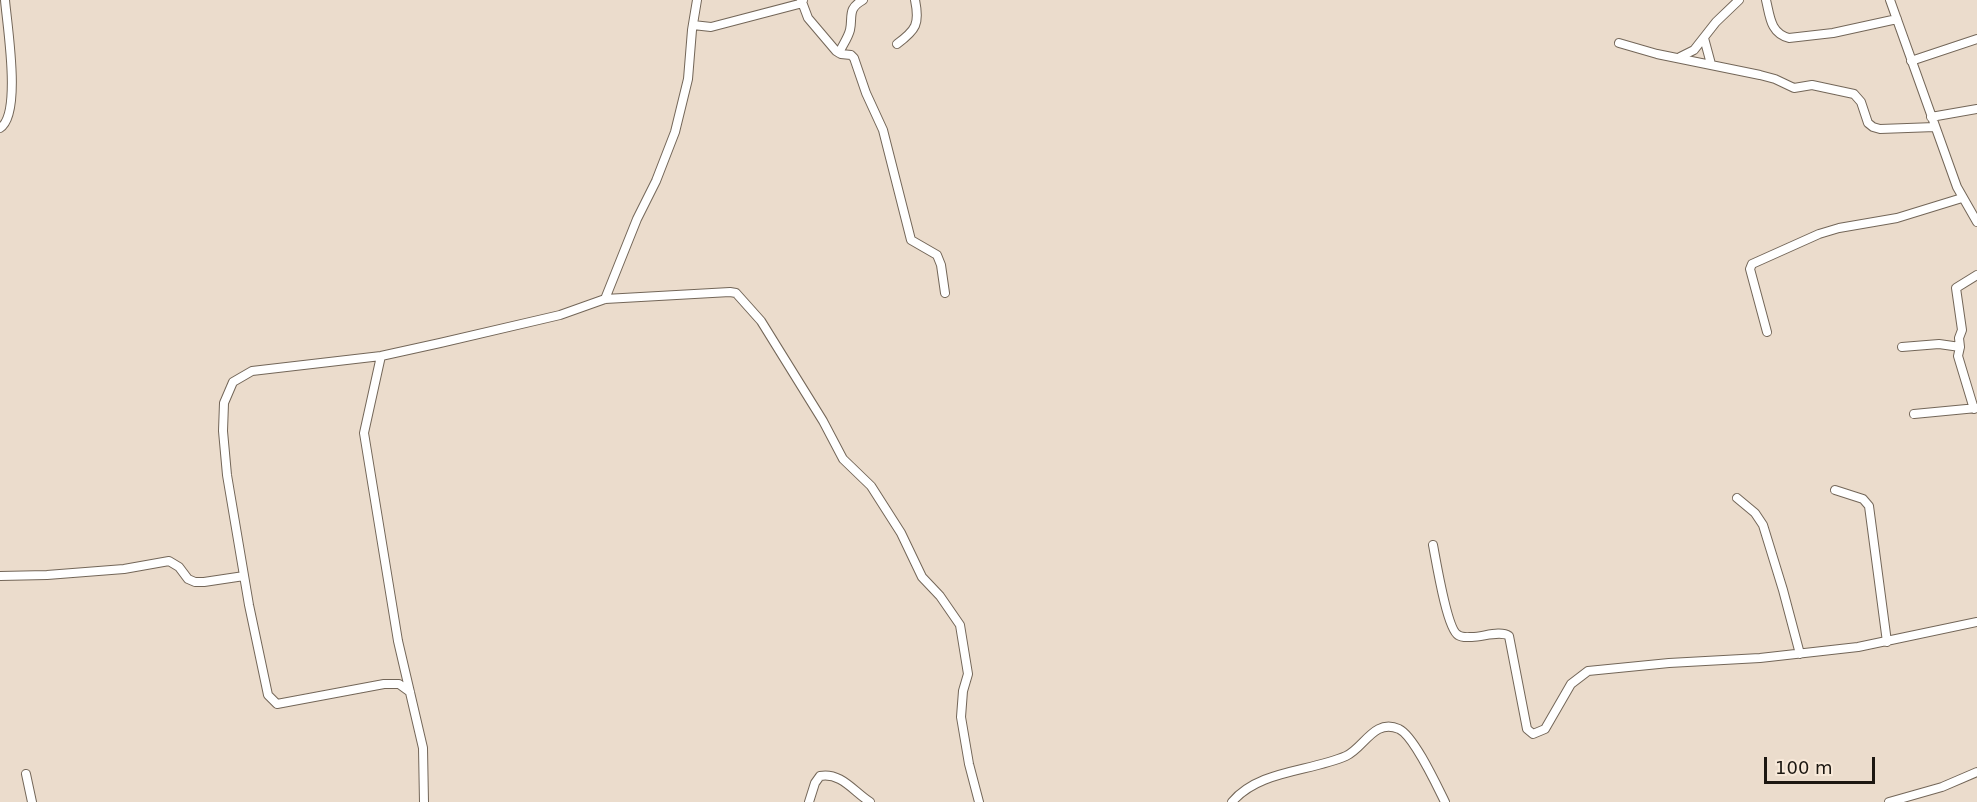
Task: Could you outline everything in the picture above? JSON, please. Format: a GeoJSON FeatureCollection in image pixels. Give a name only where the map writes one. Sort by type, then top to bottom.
{"type":"FeatureCollection","features":[{"type":"Feature","properties":{"kind":"street"},"geometry":{"type":"LineString","coordinates":[[0,128],[4,126],[11,110],[12,90],[4,0]]}},
{"type":"Feature","properties":{"kind":"street"},"geometry":{"type":"LineString","coordinates":[[605,299],[675,132],[688,79],[697,0]]}},
{"type":"Feature","properties":{"kind":"street"},"geometry":{"type":"LineString","coordinates":[[839,52],[849,33],[851,12],[855,4],[863,0]]}},
{"type":"Feature","properties":{"kind":"street"},"geometry":{"type":"LineString","coordinates":[[897,44],[916,26],[918,18],[915,0]]}},
{"type":"Feature","properties":{"kind":"street"},"geometry":{"type":"LineString","coordinates":[[1677,58],[1694,50],[1716,22],[1738,0]]}},
{"type":"Feature","properties":{"kind":"street"},"geometry":{"type":"LineString","coordinates":[[1766,0],[1774,29],[1789,38],[1833,33],[1897,19]]}},
{"type":"Feature","properties":{"kind":"street"},"geometry":{"type":"LineString","coordinates":[[1890,0],[1962,198],[1977,222]]}},
{"type":"Feature","properties":{"kind":"street"},"geometry":{"type":"LineString","coordinates":[[693,25],[711,27],[761,15],[803,1],[808,18],[839,52],[852,55],[854,58],[866,93],[883,130],[911,240],[937,255],[941,265],[945,293]]}},
{"type":"Feature","properties":{"kind":"street"},"geometry":{"type":"LineString","coordinates":[[1704,38],[1711,64]]}},
{"type":"Feature","properties":{"kind":"street"},"geometry":{"type":"LineString","coordinates":[[1911,61],[1977,39]]}},
{"type":"Feature","properties":{"kind":"street"},"geometry":{"type":"LineString","coordinates":[[1619,43],[1775,79],[1794,88],[1812,85],[1854,94],[1861,102],[1868,123],[1880,129],[1935,127]]}},
{"type":"Feature","properties":{"kind":"street"},"geometry":{"type":"LineString","coordinates":[[1931,117],[1977,109]]}},
{"type":"Feature","properties":{"kind":"street"},"geometry":{"type":"LineString","coordinates":[[1767,332],[1750,269],[1752,264],[1819,234],[1839,228],[1904,217],[1962,198]]}},
{"type":"Feature","properties":{"kind":"street"},"geometry":{"type":"LineString","coordinates":[[1914,414],[1976,408],[1958,356],[1962,330],[1956,288],[1977,275]]}},
{"type":"Feature","properties":{"kind":"street"},"geometry":{"type":"LineString","coordinates":[[410,692],[399,684],[384,684],[277,704],[268,695],[244,576],[228,475],[223,431],[224,403],[230,386],[238,378],[252,371],[381,356],[560,315],[605,299],[736,293],[761,321],[823,421],[843,459],[871,486],[901,533],[922,577],[940,596],[960,626],[968,674],[963,691],[961,717],[969,764],[979,802]]}},
{"type":"Feature","properties":{"kind":"street"},"geometry":{"type":"LineString","coordinates":[[1902,347],[1939,344],[1960,347]]}},
{"type":"Feature","properties":{"kind":"street"},"geometry":{"type":"LineString","coordinates":[[381,356],[364,433],[364,445],[375,494],[398,641],[423,748],[424,802]]}},
{"type":"Feature","properties":{"kind":"street"},"geometry":{"type":"LineString","coordinates":[[1835,490],[1863,499],[1869,506],[1887,642]]}},
{"type":"Feature","properties":{"kind":"street"},"geometry":{"type":"LineString","coordinates":[[1737,498],[1755,513],[1763,525],[1800,654]]}},
{"type":"Feature","properties":{"kind":"street"},"geometry":{"type":"LineString","coordinates":[[1433,545],[1446,607],[1454,631],[1459,636],[1468,637],[1501,633],[1509,636],[1527,729],[1533,734],[1545,729],[1571,684],[1587,671],[1669,663],[1760,658],[1858,647],[1977,622]]}},
{"type":"Feature","properties":{"kind":"street"},"geometry":{"type":"LineString","coordinates":[[0,576],[124,569],[169,561],[179,567],[188,579],[195,582],[244,576]]}},
{"type":"Feature","properties":{"kind":"street"},"geometry":{"type":"LineString","coordinates":[[1232,802],[1250,786],[1354,752],[1371,732],[1382,727],[1398,728],[1410,736],[1445,802]]}},
{"type":"Feature","properties":{"kind":"street"},"geometry":{"type":"LineString","coordinates":[[1889,802],[1942,787],[1977,772]]}},
{"type":"Feature","properties":{"kind":"street"},"geometry":{"type":"LineString","coordinates":[[26,774],[32,802]]}},
{"type":"Feature","properties":{"kind":"street"},"geometry":{"type":"LineString","coordinates":[[808,802],[820,776],[832,775],[870,802]]}}]}
